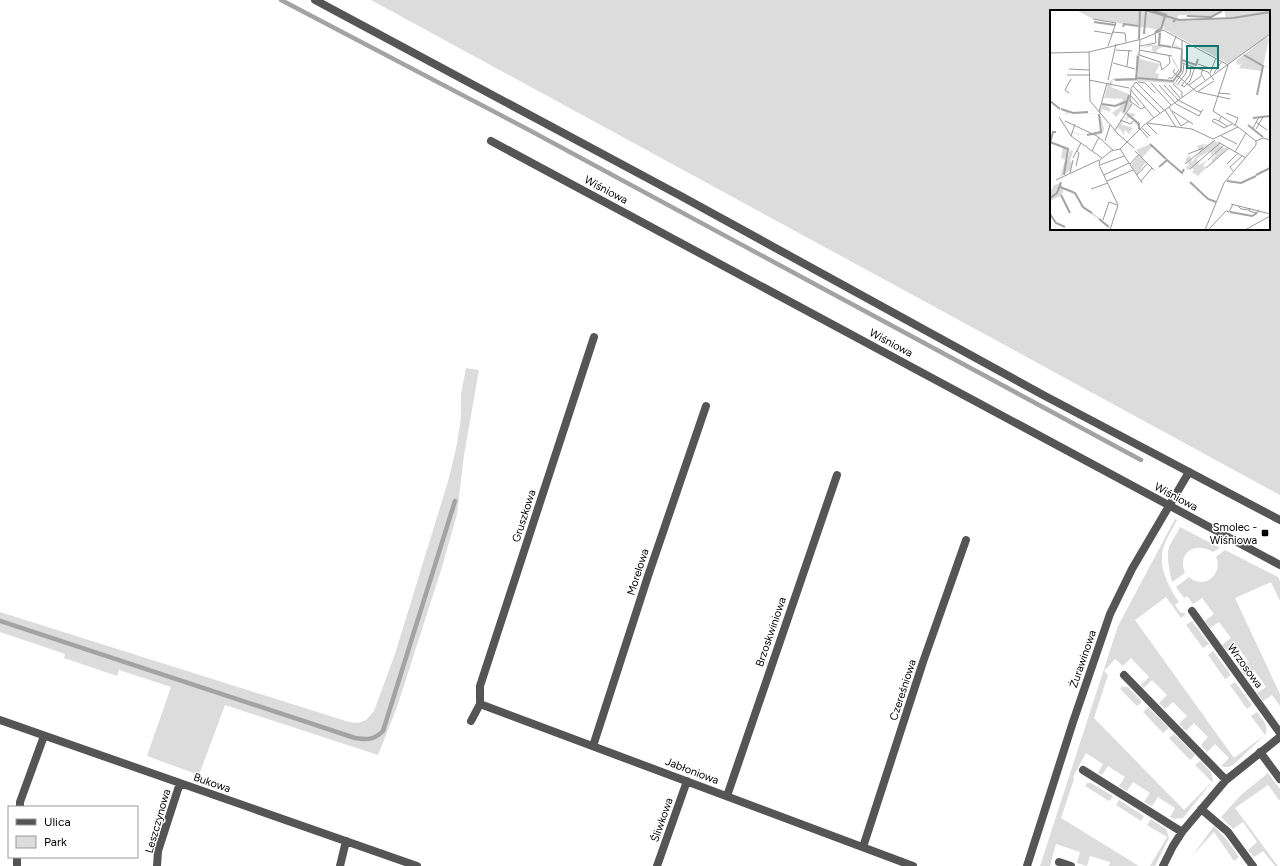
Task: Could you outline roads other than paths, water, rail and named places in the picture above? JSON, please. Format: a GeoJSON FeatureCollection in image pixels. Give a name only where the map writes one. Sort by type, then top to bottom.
{"type":"FeatureCollection","features":[{"type":"Feature","properties":{"kind":"street"},"geometry":{"type":"LineString","coordinates":[[315,0],[679,195],[1045,396],[1280,520]]}},
{"type":"Feature","properties":{"kind":"street","name":"Wiśniowa"},"geometry":{"type":"LineString","coordinates":[[491,141],[1280,565]]}},
{"type":"Feature","properties":{"kind":"street","name":"Gruszkowa"},"geometry":{"type":"LineString","coordinates":[[480,704],[480,686],[594,337]]}},
{"type":"Feature","properties":{"kind":"street","name":"Morelowa"},"geometry":{"type":"LineString","coordinates":[[593,746],[648,576],[706,406]]}},
{"type":"Feature","properties":{"kind":"street","name":"Żurawinowa"},"geometry":{"type":"LineString","coordinates":[[1027,866],[1073,722],[1110,614],[1132,569],[1189,472]]}},
{"type":"Feature","properties":{"kind":"street","name":"Brzoskwiniowa"},"geometry":{"type":"LineString","coordinates":[[727,796],[837,475]]}},
{"type":"Feature","properties":{"kind":"street","name":"Czereśniowa"},"geometry":{"type":"LineString","coordinates":[[863,847],[923,662],[966,540]]}},
{"type":"Feature","properties":{"kind":"street","name":"Wrzosowa"},"geometry":{"type":"LineString","coordinates":[[1192,611],[1280,733]]}},
{"type":"Feature","properties":{"kind":"street"},"geometry":{"type":"LineString","coordinates":[[1124,675],[1226,780]]}},
{"type":"Feature","properties":{"kind":"street"},"geometry":{"type":"LineString","coordinates":[[471,720],[480,704]]}},
{"type":"Feature","properties":{"kind":"street","name":"Jabłoniowa"},"geometry":{"type":"LineString","coordinates":[[480,704],[913,866]]}},
{"type":"Feature","properties":{"kind":"street","name":"Bukowa"},"geometry":{"type":"LineString","coordinates":[[0,720],[417,866]]}},
{"type":"Feature","properties":{"kind":"street"},"geometry":{"type":"LineString","coordinates":[[20,806],[20,802],[44,736]]}},
{"type":"Feature","properties":{"kind":"street"},"geometry":{"type":"LineString","coordinates":[[1163,866],[1182,832],[1226,780],[1280,737]]}},
{"type":"Feature","properties":{"kind":"street"},"geometry":{"type":"LineString","coordinates":[[1260,752],[1280,779]]}},
{"type":"Feature","properties":{"kind":"street"},"geometry":{"type":"LineString","coordinates":[[1083,770],[1182,832]]}},
{"type":"Feature","properties":{"kind":"street","name":"Śliwkowa"},"geometry":{"type":"LineString","coordinates":[[657,866],[687,781]]}},
{"type":"Feature","properties":{"kind":"street","name":"Leszczynowa"},"geometry":{"type":"LineString","coordinates":[[158,866],[158,851],[180,783]]}},
{"type":"Feature","properties":{"kind":"street"},"geometry":{"type":"LineString","coordinates":[[1201,809],[1228,832],[1253,866]]}},
{"type":"Feature","properties":{"kind":"street"},"geometry":{"type":"LineString","coordinates":[[340,866],[346,841]]}},
{"type":"Feature","properties":{"kind":"street"},"geometry":{"type":"LineString","coordinates":[[1059,862],[1071,866]]}},
{"type":"Feature","properties":{"kind":"waterway"},"geometry":{"type":"LineString","coordinates":[[281,0],[529,130],[1141,460]]}},
{"type":"Feature","properties":{"kind":"waterway"},"geometry":{"type":"LineString","coordinates":[[0,621],[355,738],[370,739],[383,731],[455,501]]}},
{"type":"Feature","properties":{"kind":"place","name":"Smolec - Wiśniowa"},"geometry":{"type":"Point","coordinates":[1265,533]}}]}
